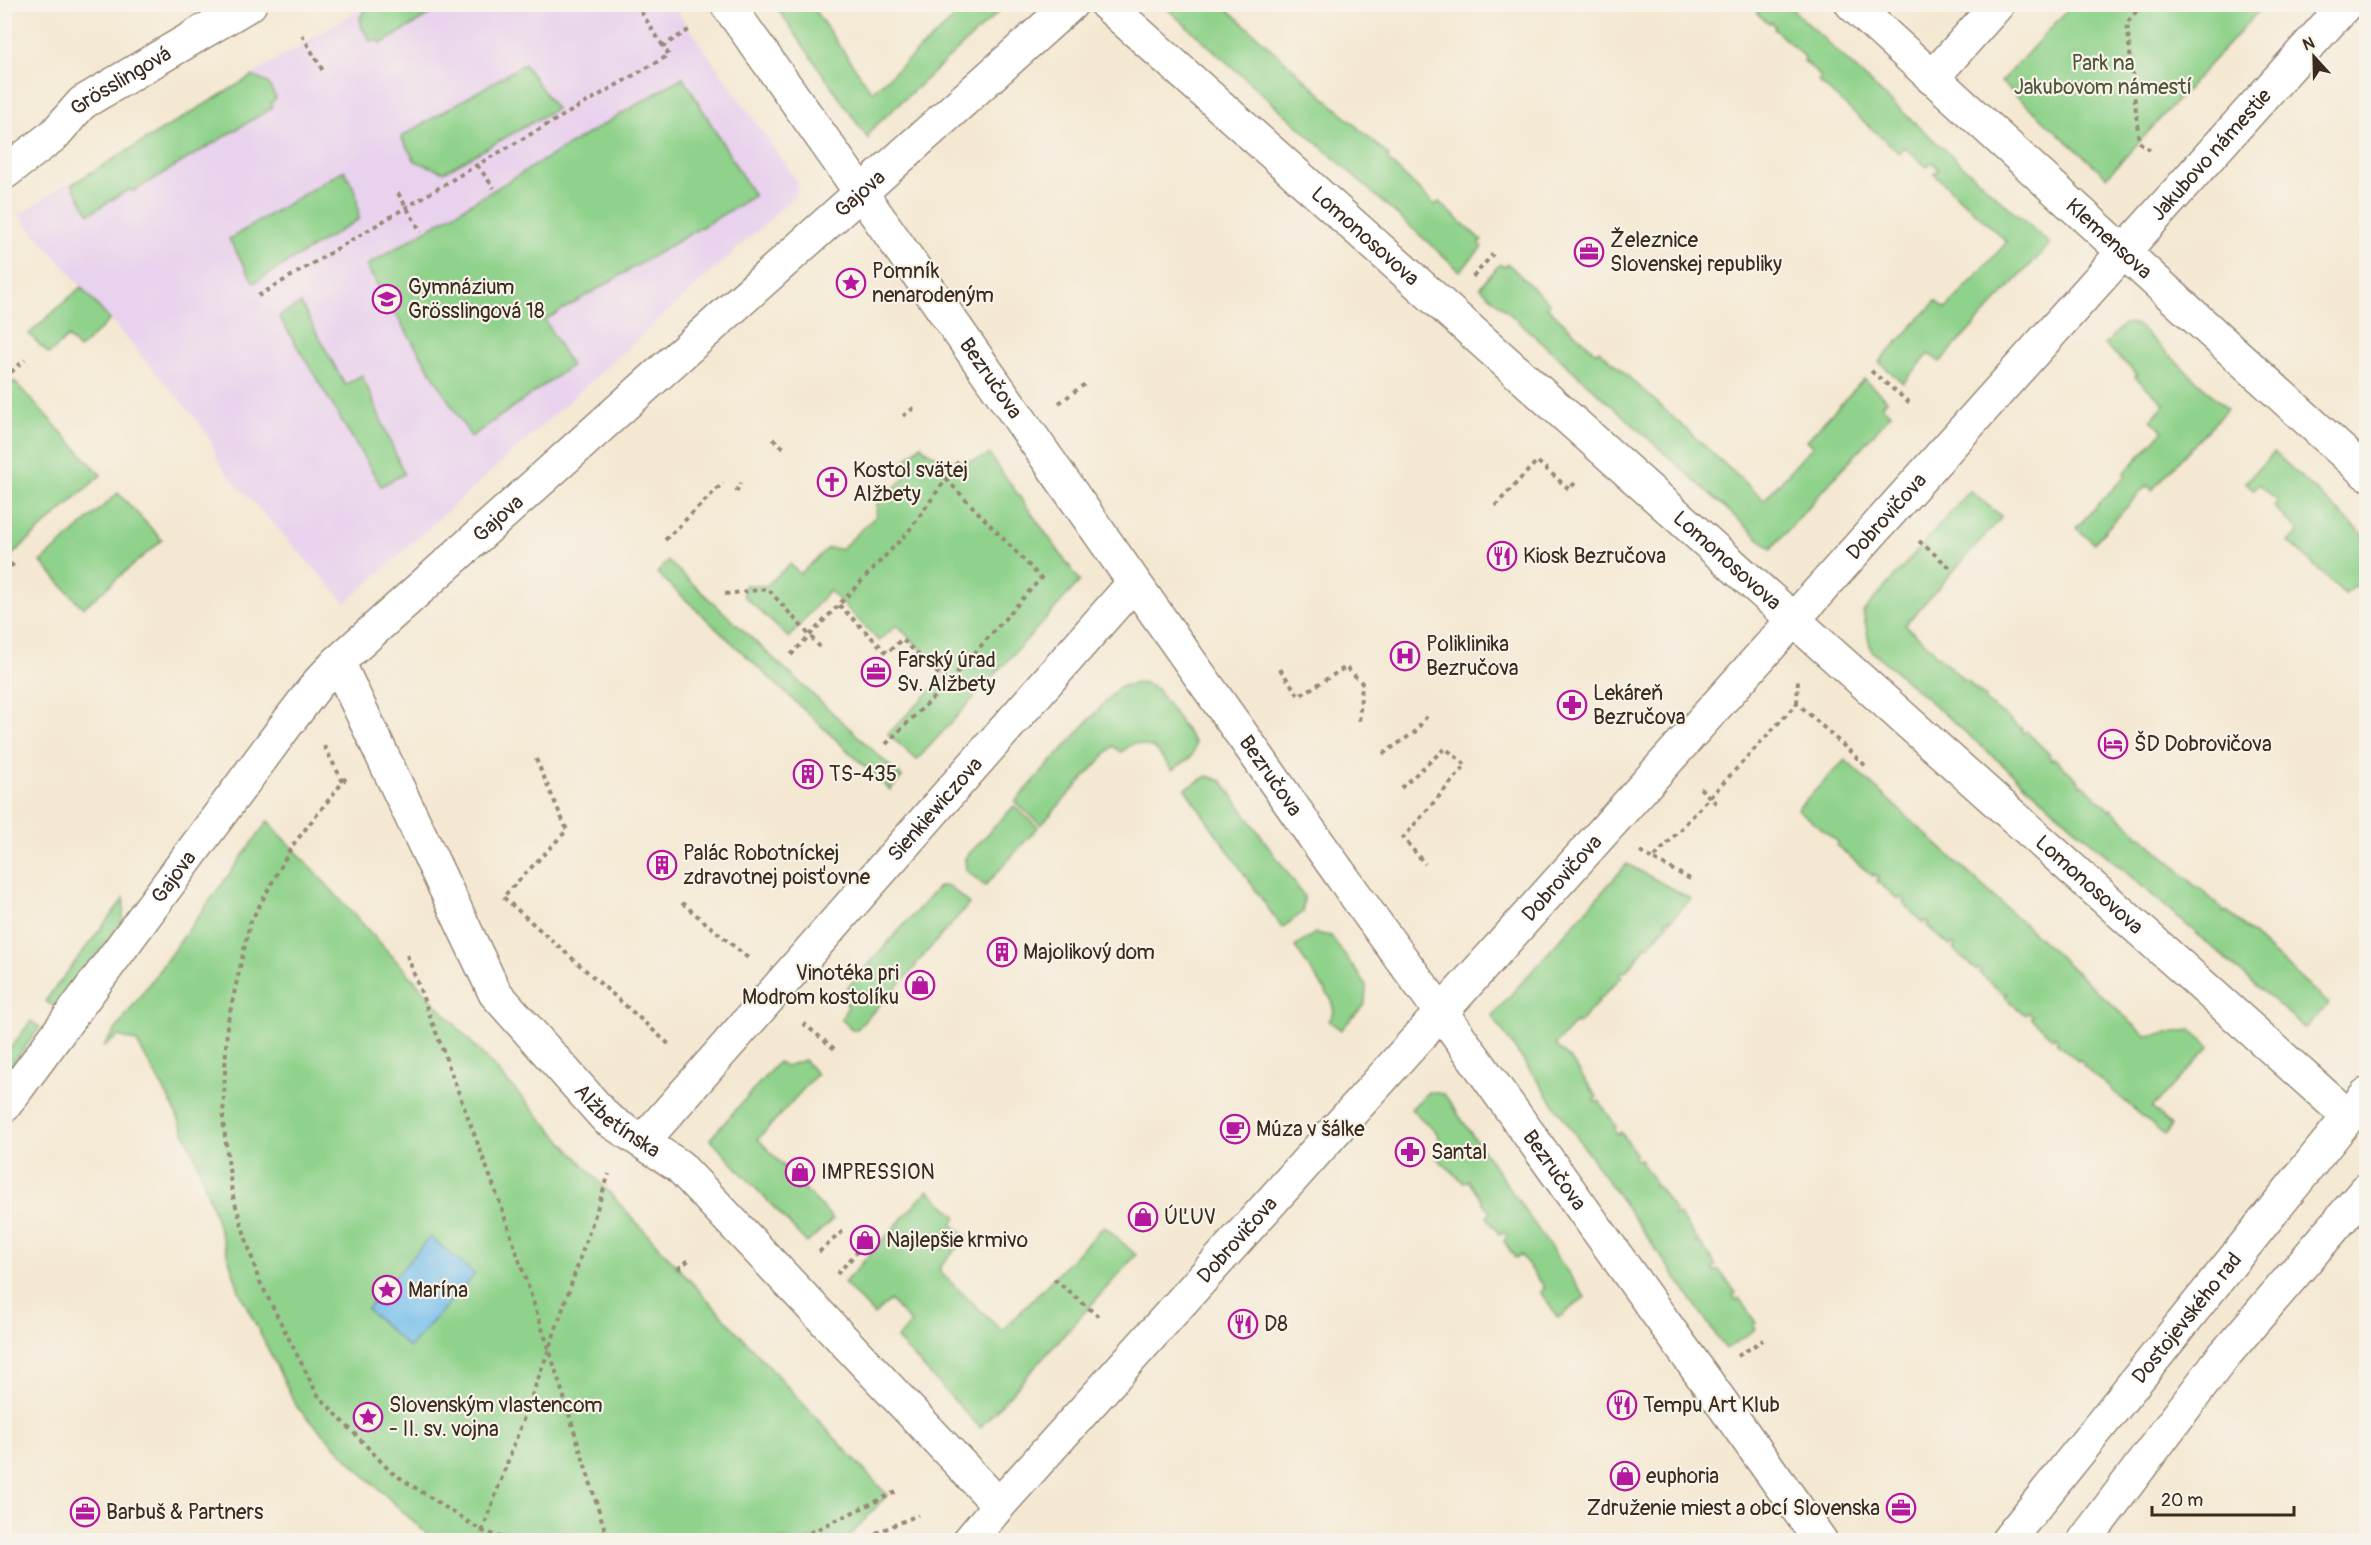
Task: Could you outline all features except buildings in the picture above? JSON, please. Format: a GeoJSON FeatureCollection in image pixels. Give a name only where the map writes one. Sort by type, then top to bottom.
{"type":"FeatureCollection","features":[{"type":"Feature","properties":{"kind":"street","name":"Grösslingová"},"geometry":{"type":"LineString","coordinates":[[4,173],[54,135],[82,103],[250,4]]}},
{"type":"Feature","properties":{"kind":"street","name":"Bezručova"},"geometry":{"type":"LineString","coordinates":[[727,4],[862,192],[1133,584],[1384,937],[1442,1013],[1820,1540]]}},
{"type":"Feature","properties":{"kind":"street","name":"Gajova"},"geometry":{"type":"LineString","coordinates":[[4,1106],[286,724],[338,662],[1071,4]]}},
{"type":"Feature","properties":{"kind":"street","name":"Lomonosovova"},"geometry":{"type":"LineString","coordinates":[[1106,4],[1795,619],[1819,643],[2358,1106]]}},
{"type":"Feature","properties":{"kind":"street","name":"Klemensova"},"geometry":{"type":"LineString","coordinates":[[1852,4],[2367,473]]}},
{"type":"Feature","properties":{"kind":"street"},"geometry":{"type":"LineString","coordinates":[[1932,78],[1998,4]]}},
{"type":"Feature","properties":{"kind":"street","name":"Jakubovo námestie"},"geometry":{"type":"LineString","coordinates":[[2124,252],[2346,4]]}},
{"type":"Feature","properties":{"kind":"street","name":"Dobrovičova"},"geometry":{"type":"LineString","coordinates":[[970,1540],[2124,252]]}},
{"type":"Feature","properties":{"kind":"street","name":"Sienkiewiczova"},"geometry":{"type":"LineString","coordinates":[[643,1141],[1133,584]]}},
{"type":"Feature","properties":{"kind":"street","name":"Alžbetínska"},"geometry":{"type":"LineString","coordinates":[[338,662],[495,993],[607,1119],[679,1166],[999,1505]]}},
{"type":"Feature","properties":{"kind":"street","name":"Dostojevského rad"},"geometry":{"type":"LineString","coordinates":[[2008,1540],[2358,1106]]}},
{"type":"Feature","properties":{"kind":"street"},"geometry":{"type":"LineString","coordinates":[[2085,1540],[2221,1359],[2367,1190]]}},
{"type":"Feature","properties":{"kind":"path"},"geometry":{"type":"LineString","coordinates":[[258,296],[477,165],[669,55],[636,4]]}},
{"type":"Feature","properties":{"kind":"path"},"geometry":{"type":"LineString","coordinates":[[2142,4],[2127,23],[2139,142],[2150,150]]}},
{"type":"Feature","properties":{"kind":"path"},"geometry":{"type":"LineString","coordinates":[[663,46],[690,29]]}},
{"type":"Feature","properties":{"kind":"path"},"geometry":{"type":"LineString","coordinates":[[302,35],[323,71]]}},
{"type":"Feature","properties":{"kind":"path"},"geometry":{"type":"LineString","coordinates":[[477,165],[494,188]]}},
{"type":"Feature","properties":{"kind":"path"},"geometry":{"type":"LineString","coordinates":[[398,193],[421,232]]}},
{"type":"Feature","properties":{"kind":"path"},"geometry":{"type":"LineString","coordinates":[[1466,285],[1493,254]]}},
{"type":"Feature","properties":{"kind":"path"},"geometry":{"type":"LineString","coordinates":[[4,378],[25,360]]}},
{"type":"Feature","properties":{"kind":"path"},"geometry":{"type":"LineString","coordinates":[[1871,371],[1911,404]]}},
{"type":"Feature","properties":{"kind":"path"},"geometry":{"type":"LineString","coordinates":[[1052,409],[1085,384]]}},
{"type":"Feature","properties":{"kind":"path"},"geometry":{"type":"LineString","coordinates":[[903,416],[915,407]]}},
{"type":"Feature","properties":{"kind":"path"},"geometry":{"type":"LineString","coordinates":[[773,439],[785,449]]}},
{"type":"Feature","properties":{"kind":"path"},"geometry":{"type":"LineString","coordinates":[[791,655],[908,532],[959,461]]}},
{"type":"Feature","properties":{"kind":"path"},"geometry":{"type":"LineString","coordinates":[[1495,506],[1537,461],[1569,489],[1584,472]]}},
{"type":"Feature","properties":{"kind":"path"},"geometry":{"type":"LineString","coordinates":[[886,744],[948,683],[1041,578],[946,479]]}},
{"type":"Feature","properties":{"kind":"path"},"geometry":{"type":"LineString","coordinates":[[665,540],[723,483]]}},
{"type":"Feature","properties":{"kind":"path"},"geometry":{"type":"LineString","coordinates":[[735,492],[741,483]]}},
{"type":"Feature","properties":{"kind":"path"},"geometry":{"type":"LineString","coordinates":[[1923,544],[1953,570]]}},
{"type":"Feature","properties":{"kind":"path"},"geometry":{"type":"LineString","coordinates":[[4,557],[15,568]]}},
{"type":"Feature","properties":{"kind":"path"},"geometry":{"type":"LineString","coordinates":[[725,594],[768,589],[820,647]]}},
{"type":"Feature","properties":{"kind":"path"},"geometry":{"type":"LineString","coordinates":[[839,605],[887,653],[902,639],[948,683]]}},
{"type":"Feature","properties":{"kind":"path"},"geometry":{"type":"LineString","coordinates":[[1280,669],[1299,696],[1346,667],[1362,683],[1359,724]]}},
{"type":"Feature","properties":{"kind":"path"},"geometry":{"type":"LineString","coordinates":[[1690,879],[1653,859],[1797,703],[1798,675]]}},
{"type":"Feature","properties":{"kind":"path"},"geometry":{"type":"LineString","coordinates":[[1797,703],[1868,768]]}},
{"type":"Feature","properties":{"kind":"path"},"geometry":{"type":"LineString","coordinates":[[1383,754],[1415,732],[1427,716]]}},
{"type":"Feature","properties":{"kind":"path"},"geometry":{"type":"LineString","coordinates":[[1401,788],[1445,748],[1466,765],[1403,838],[1425,864]]}},
{"type":"Feature","properties":{"kind":"path"},"geometry":{"type":"LineString","coordinates":[[536,759],[567,830],[503,897],[672,1047]]}},
{"type":"Feature","properties":{"kind":"path"},"geometry":{"type":"LineString","coordinates":[[343,782],[292,846],[250,923],[227,1025],[223,1119],[232,1194],[258,1278],[316,1394],[391,1472],[482,1531],[511,1540]]}},
{"type":"Feature","properties":{"kind":"path"},"geometry":{"type":"LineString","coordinates":[[1694,784],[1717,804]]}},
{"type":"Feature","properties":{"kind":"path"},"geometry":{"type":"LineString","coordinates":[[682,903],[750,960]]}},
{"type":"Feature","properties":{"kind":"path"},"geometry":{"type":"LineString","coordinates":[[407,955],[500,1203],[549,1348],[608,1540]]}},
{"type":"Feature","properties":{"kind":"path"},"geometry":{"type":"LineString","coordinates":[[803,1023],[837,1051]]}},
{"type":"Feature","properties":{"kind":"path"},"geometry":{"type":"LineString","coordinates":[[479,1540],[609,1174]]}},
{"type":"Feature","properties":{"kind":"path"},"geometry":{"type":"LineString","coordinates":[[817,1254],[844,1230]]}},
{"type":"Feature","properties":{"kind":"path"},"geometry":{"type":"LineString","coordinates":[[836,1275],[861,1248]]}},
{"type":"Feature","properties":{"kind":"path"},"geometry":{"type":"LineString","coordinates":[[678,1269],[690,1259]]}},
{"type":"Feature","properties":{"kind":"path"},"geometry":{"type":"LineString","coordinates":[[1054,1279],[1098,1316]]}},
{"type":"Feature","properties":{"kind":"path"},"geometry":{"type":"LineString","coordinates":[[1736,1358],[1762,1340]]}},
{"type":"Feature","properties":{"kind":"path"},"geometry":{"type":"LineString","coordinates":[[784,1540],[809,1533],[898,1491]]}},
{"type":"Feature","properties":{"kind":"path"},"geometry":{"type":"LineString","coordinates":[[870,1540],[876,1533],[918,1515]]}},
{"type":"Feature","properties":{"kind":"path"},"geometry":{"type":"LineString","coordinates":[[876,1533],[884,1540]]}},
{"type":"Feature","properties":{"kind":"shaded area","name":"Gymnázium Grösslingová 18"},"geometry":{"type":"Polygon","coordinates":[[[369,4],[673,5],[798,182],[797,191],[792,199],[346,603],[231,478],[218,461],[210,439],[193,415],[19,215],[68,183],[72,184],[369,4]]]}},
{"type":"Feature","properties":{"kind":"green space"},"geometry":{"type":"Polygon","coordinates":[[[369,4],[446,5],[381,44],[379,40],[371,42],[362,28],[360,18],[369,4]]]}},
{"type":"Feature","properties":{"kind":"green space"},"geometry":{"type":"Polygon","coordinates":[[[775,5],[823,5],[815,11],[872,92],[969,5],[1006,5],[870,131],[868,139],[775,5]]]}},
{"type":"Feature","properties":{"kind":"green space"},"geometry":{"type":"Polygon","coordinates":[[[1163,5],[1223,5],[1389,156],[1387,159],[1435,205],[1439,202],[1482,241],[1479,243],[1482,247],[1460,271],[1163,5]]]}},
{"type":"Feature","properties":{"kind":"green space"},"geometry":{"type":"Polygon","coordinates":[[[1759,5],[1788,5],[1877,89],[2050,244],[1940,362],[1929,354],[1903,383],[1879,362],[1936,301],[1946,309],[2007,242],[1934,174],[1939,169],[1932,162],[1927,167],[1904,147],[1899,153],[1818,81],[1821,77],[1804,61],[1805,57],[1774,29],[1775,26],[1771,22],[1768,23],[1758,14],[1756,8],[1759,5]]]}},
{"type":"Feature","properties":{"kind":"green space","name":"Park na Jakubovom námestí"},"geometry":{"type":"Polygon","coordinates":[[[2072,5],[2264,5],[2107,177],[2001,82],[2072,5]]]}},
{"type":"Feature","properties":{"kind":"green space"},"geometry":{"type":"Polygon","coordinates":[[[524,64],[556,109],[444,172],[415,161],[401,137],[524,64]]]}},
{"type":"Feature","properties":{"kind":"green space"},"geometry":{"type":"Polygon","coordinates":[[[252,76],[268,83],[276,98],[271,103],[272,108],[134,191],[128,190],[89,214],[72,184],[252,76]]]}},
{"type":"Feature","properties":{"kind":"green space"},"geometry":{"type":"Polygon","coordinates":[[[683,77],[754,196],[545,320],[571,366],[471,437],[366,266],[683,77]]]}},
{"type":"Feature","properties":{"kind":"green space"},"geometry":{"type":"Polygon","coordinates":[[[344,170],[356,192],[359,219],[254,283],[229,239],[344,170]]]}},
{"type":"Feature","properties":{"kind":"green space"},"geometry":{"type":"Polygon","coordinates":[[[1500,264],[1504,267],[1508,264],[1550,304],[1547,307],[1596,353],[1599,350],[1764,500],[1813,446],[1807,440],[1864,379],[1887,400],[1882,406],[1891,414],[1771,549],[1480,287],[1500,264]]]}},
{"type":"Feature","properties":{"kind":"green space"},"geometry":{"type":"Polygon","coordinates":[[[81,287],[110,320],[79,349],[68,337],[49,354],[29,334],[81,287]]]}},
{"type":"Feature","properties":{"kind":"green space"},"geometry":{"type":"Polygon","coordinates":[[[301,304],[345,385],[362,375],[404,474],[381,486],[279,316],[301,304]]]}},
{"type":"Feature","properties":{"kind":"green space"},"geometry":{"type":"Polygon","coordinates":[[[2136,324],[2227,409],[2152,490],[2147,485],[2094,543],[2076,528],[2126,475],[2124,473],[2163,431],[2151,420],[2165,404],[2105,345],[2123,325],[2136,324]]]}},
{"type":"Feature","properties":{"kind":"green space"},"geometry":{"type":"Polygon","coordinates":[[[14,381],[101,475],[5,561],[5,390],[14,381]]]}},
{"type":"Feature","properties":{"kind":"green space"},"geometry":{"type":"Polygon","coordinates":[[[921,445],[934,455],[954,460],[974,460],[989,454],[1080,581],[917,760],[888,734],[946,675],[897,625],[879,641],[829,590],[789,638],[744,596],[745,585],[766,586],[790,564],[800,574],[828,548],[841,549],[876,516],[877,503],[905,478],[897,468],[921,445]]]}},
{"type":"Feature","properties":{"kind":"green space"},"geometry":{"type":"Polygon","coordinates":[[[2274,452],[2366,537],[2366,587],[2364,585],[2353,586],[2345,594],[2289,542],[2300,532],[2274,507],[2278,502],[2260,484],[2254,490],[2246,482],[2274,452]]]}},
{"type":"Feature","properties":{"kind":"green space"},"geometry":{"type":"Polygon","coordinates":[[[1970,491],[2001,516],[2000,519],[1905,625],[1962,680],[1967,681],[1986,698],[1985,701],[2022,729],[2023,733],[2026,731],[2050,755],[2052,760],[2054,758],[2079,781],[2081,786],[2083,784],[2110,811],[2111,809],[2137,832],[2136,835],[2140,835],[2166,858],[2167,862],[2169,861],[2224,910],[2223,912],[2227,911],[2329,1004],[2305,1028],[1871,650],[1863,612],[1970,491]]]}},
{"type":"Feature","properties":{"kind":"green space"},"geometry":{"type":"Polygon","coordinates":[[[118,493],[162,540],[83,608],[41,562],[118,493]]]}},
{"type":"Feature","properties":{"kind":"green space"},"geometry":{"type":"Polygon","coordinates":[[[668,561],[902,777],[890,790],[657,573],[668,561]]]}},
{"type":"Feature","properties":{"kind":"green space"},"geometry":{"type":"Polygon","coordinates":[[[1142,682],[1157,689],[1195,743],[1191,756],[1172,770],[1155,748],[1134,743],[1121,752],[1113,746],[1041,825],[1015,802],[1119,687],[1142,682]]]}},
{"type":"Feature","properties":{"kind":"green space"},"geometry":{"type":"Polygon","coordinates":[[[1845,760],[2146,1036],[2191,1030],[2210,1046],[2152,1108],[2171,1126],[2164,1135],[2083,1065],[2084,1063],[2078,1061],[2056,1042],[2058,1040],[2055,1036],[2052,1038],[2031,1018],[2033,1016],[2028,1012],[2025,1015],[2005,997],[2007,993],[2002,993],[1980,973],[1981,970],[1978,968],[1977,971],[1953,949],[1956,946],[1952,943],[1950,946],[1927,926],[1930,924],[1927,921],[1923,923],[1903,903],[1905,901],[1900,897],[1898,899],[1877,881],[1879,878],[1874,874],[1873,876],[1836,845],[1838,842],[1797,809],[1845,760]]]}},
{"type":"Feature","properties":{"kind":"green space"},"geometry":{"type":"Polygon","coordinates":[[[1207,776],[1222,781],[1304,896],[1303,912],[1282,928],[1185,789],[1207,776]]]}},
{"type":"Feature","properties":{"kind":"green space"},"geometry":{"type":"Polygon","coordinates":[[[1014,806],[1038,827],[985,886],[966,870],[965,858],[1014,806]]]}},
{"type":"Feature","properties":{"kind":"green space"},"geometry":{"type":"Polygon","coordinates":[[[268,821],[887,1495],[846,1540],[433,1540],[297,1407],[240,1293],[197,1161],[172,1104],[137,1042],[119,1036],[103,1047],[268,821]]]}},
{"type":"Feature","properties":{"kind":"green space"},"geometry":{"type":"Polygon","coordinates":[[[1627,864],[1691,899],[1670,921],[1669,919],[1665,921],[1668,924],[1647,947],[1645,945],[1644,950],[1625,972],[1622,971],[1620,974],[1622,976],[1601,998],[1597,999],[1599,1001],[1578,1024],[1576,1022],[1555,1045],[1572,1061],[1597,1097],[1594,1100],[1597,1103],[1599,1101],[1616,1126],[1614,1130],[1618,1135],[1621,1132],[1636,1154],[1633,1157],[1636,1160],[1639,1159],[1655,1182],[1653,1185],[1658,1186],[1675,1211],[1673,1213],[1675,1216],[1678,1214],[1698,1240],[1695,1241],[1696,1244],[1700,1242],[1716,1266],[1713,1268],[1715,1272],[1719,1270],[1736,1293],[1733,1296],[1736,1300],[1739,1298],[1756,1323],[1753,1326],[1755,1329],[1726,1349],[1492,1016],[1627,864]]]}},
{"type":"Feature","properties":{"kind":"green space"},"geometry":{"type":"Polygon","coordinates":[[[939,886],[949,886],[969,904],[916,966],[856,1030],[853,1030],[841,1019],[848,1007],[842,994],[939,886]]]}},
{"type":"Feature","properties":{"kind":"green space"},"geometry":{"type":"Polygon","coordinates":[[[124,898],[123,920],[56,1008],[45,1001],[124,898]]]}},
{"type":"Feature","properties":{"kind":"green space"},"geometry":{"type":"Polygon","coordinates":[[[1315,933],[1331,936],[1366,985],[1365,1004],[1341,1030],[1329,1021],[1334,1012],[1331,999],[1295,947],[1315,933]]]}},
{"type":"Feature","properties":{"kind":"green space"},"geometry":{"type":"Polygon","coordinates":[[[31,1021],[40,1027],[5,1075],[5,1055],[31,1021]]]}},
{"type":"Feature","properties":{"kind":"green space"},"geometry":{"type":"Polygon","coordinates":[[[804,1060],[817,1074],[758,1139],[833,1219],[807,1243],[710,1139],[778,1062],[786,1066],[804,1060]]]}},
{"type":"Feature","properties":{"kind":"green space"},"geometry":{"type":"Polygon","coordinates":[[[1428,1092],[1444,1094],[1585,1297],[1558,1318],[1540,1292],[1545,1288],[1521,1255],[1515,1258],[1504,1241],[1507,1236],[1504,1232],[1499,1234],[1487,1217],[1490,1213],[1468,1180],[1464,1183],[1436,1157],[1440,1142],[1437,1133],[1411,1109],[1428,1092]]]}},
{"type":"Feature","properties":{"kind":"green space"},"geometry":{"type":"Polygon","coordinates":[[[928,1190],[957,1217],[952,1224],[967,1237],[940,1267],[940,1272],[1002,1331],[1104,1226],[1136,1255],[980,1428],[897,1339],[911,1323],[890,1300],[874,1315],[844,1283],[928,1190]]]}},
{"type":"Feature","properties":{"kind":"water","name":"Marína"},"geometry":{"type":"Polygon","coordinates":[[[430,1237],[475,1274],[409,1348],[367,1309],[430,1237]]]}},
{"type":"Feature","properties":{"kind":"place","name":"Železnice Slovenskej republiky"},"geometry":{"type":"Point","coordinates":[1589,252]}},
{"type":"Feature","properties":{"kind":"place","name":"Pomník nenarodeným"},"geometry":{"type":"Point","coordinates":[851,283]}},
{"type":"Feature","properties":{"kind":"place","name":"Gymnázium Grösslingová 18"},"geometry":{"type":"Point","coordinates":[387,299]}},
{"type":"Feature","properties":{"kind":"place","name":"Kostol svätej Alžbety"},"geometry":{"type":"Point","coordinates":[832,482]}},
{"type":"Feature","properties":{"kind":"place","name":"Kiosk Bezručova"},"geometry":{"type":"Point","coordinates":[1502,556]}},
{"type":"Feature","properties":{"kind":"place","name":"Poliklinika Bezručova"},"geometry":{"type":"Point","coordinates":[1405,656]}},
{"type":"Feature","properties":{"kind":"place","name":"Farský úrad Sv. Alžbety"},"geometry":{"type":"Point","coordinates":[876,672]}},
{"type":"Feature","properties":{"kind":"place","name":"Lekáreň Bezručova"},"geometry":{"type":"Point","coordinates":[1572,705]}},
{"type":"Feature","properties":{"kind":"place","name":"ŠD Dobrovičova"},"geometry":{"type":"Point","coordinates":[2113,744]}},
{"type":"Feature","properties":{"kind":"place","name":"TS-435"},"geometry":{"type":"Point","coordinates":[808,774]}},
{"type":"Feature","properties":{"kind":"place","name":"Palác Robotníckej zdravotnej poisťovne"},"geometry":{"type":"Point","coordinates":[662,865]}},
{"type":"Feature","properties":{"kind":"place","name":"Majolikový dom"},"geometry":{"type":"Point","coordinates":[1002,952]}},
{"type":"Feature","properties":{"kind":"place","name":"Vinotéka pri Modrom kostolíku"},"geometry":{"type":"Point","coordinates":[920,985]}},
{"type":"Feature","properties":{"kind":"place","name":"Múza v šálke"},"geometry":{"type":"Point","coordinates":[1235,1129]}},
{"type":"Feature","properties":{"kind":"place","name":"Santal"},"geometry":{"type":"Point","coordinates":[1410,1152]}},
{"type":"Feature","properties":{"kind":"place","name":"IMPRESSION"},"geometry":{"type":"Point","coordinates":[800,1172]}},
{"type":"Feature","properties":{"kind":"place","name":"ÚĽUV"},"geometry":{"type":"Point","coordinates":[1143,1217]}},
{"type":"Feature","properties":{"kind":"place","name":"Najlepšie krmivo"},"geometry":{"type":"Point","coordinates":[865,1240]}},
{"type":"Feature","properties":{"kind":"place","name":"Marína"},"geometry":{"type":"Point","coordinates":[387,1290]}},
{"type":"Feature","properties":{"kind":"place","name":"D8"},"geometry":{"type":"Point","coordinates":[1243,1324]}},
{"type":"Feature","properties":{"kind":"place","name":"Tempu Art Klub"},"geometry":{"type":"Point","coordinates":[1622,1405]}},
{"type":"Feature","properties":{"kind":"place","name":"Slovenským vlastencom - II. sv. vojna"},"geometry":{"type":"Point","coordinates":[368,1417]}},
{"type":"Feature","properties":{"kind":"place","name":"euphoria"},"geometry":{"type":"Point","coordinates":[1625,1476]}},
{"type":"Feature","properties":{"kind":"place","name":"Združenie miest a obcí Slovenska"},"geometry":{"type":"Point","coordinates":[1901,1508]}},
{"type":"Feature","properties":{"kind":"place","name":"Barbuš & Partners"},"geometry":{"type":"Point","coordinates":[85,1512]}}]}
